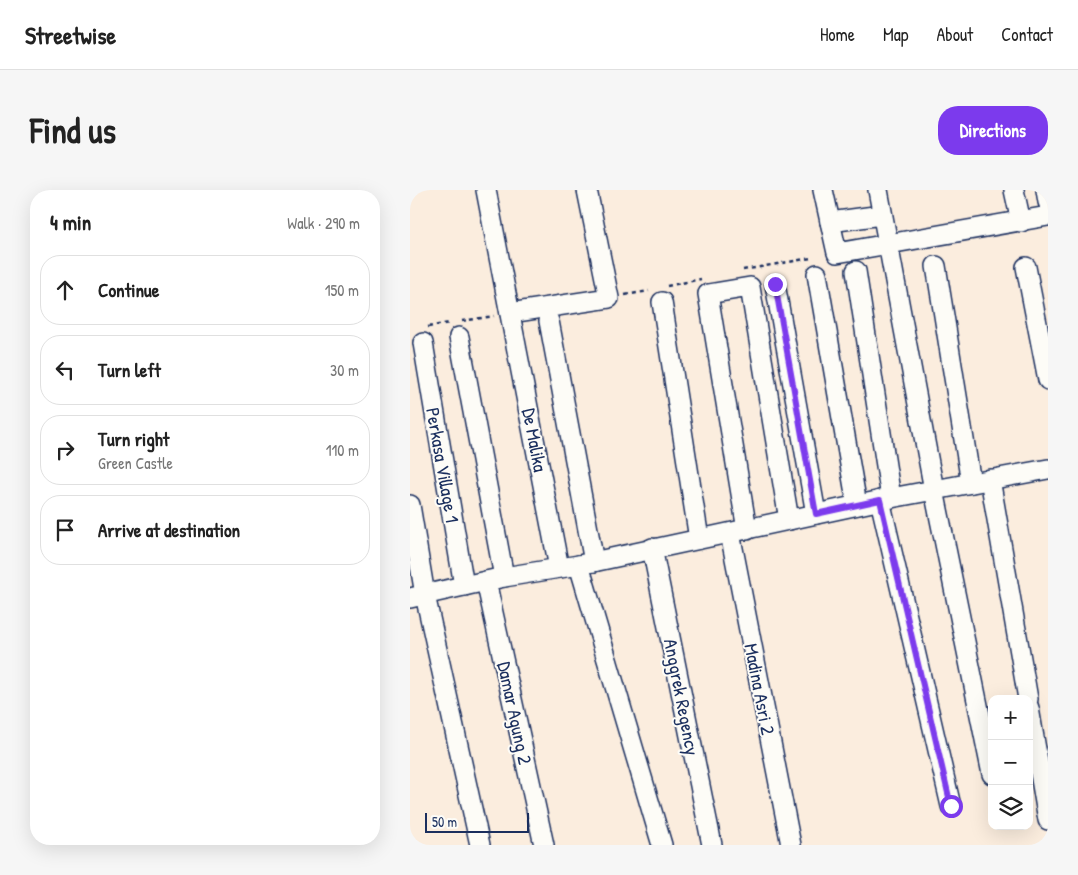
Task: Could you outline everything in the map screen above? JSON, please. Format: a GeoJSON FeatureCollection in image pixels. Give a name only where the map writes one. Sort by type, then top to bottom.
{"type":"FeatureCollection","features":[{"type":"Feature","properties":{"kind":"street","name":"De Malika"},"geometry":{"type":"LineString","coordinates":[[486,190],[559,568]]}},
{"type":"Feature","properties":{"kind":"street"},"geometry":{"type":"LineString","coordinates":[[510,313],[609,298],[587,190]]}},
{"type":"Feature","properties":{"kind":"street"},"geometry":{"type":"LineString","coordinates":[[823,190],[837,254],[1048,216]]}},
{"type":"Feature","properties":{"kind":"street"},"geometry":{"type":"LineString","coordinates":[[878,190],[934,490],[988,754]]}},
{"type":"Feature","properties":{"kind":"street"},"geometry":{"type":"LineString","coordinates":[[1014,190],[1021,222]]}},
{"type":"Feature","properties":{"kind":"street"},"geometry":{"type":"LineString","coordinates":[[1046,190],[1048,202]]}},
{"type":"Feature","properties":{"kind":"street"},"geometry":{"type":"LineString","coordinates":[[830,222],[882,215]]}},
{"type":"Feature","properties":{"kind":"street"},"geometry":{"type":"LineString","coordinates":[[936,266],[971,483]]}},
{"type":"Feature","properties":{"kind":"street"},"geometry":{"type":"LineString","coordinates":[[1026,267],[1048,380]]}},
{"type":"Feature","properties":{"kind":"street"},"geometry":{"type":"LineString","coordinates":[[856,271],[885,499],[951,806]]}},
{"type":"Feature","properties":{"kind":"street"},"geometry":{"type":"LineString","coordinates":[[817,274],[856,505]]}},
{"type":"Feature","properties":{"kind":"street"},"geometry":{"type":"LineString","coordinates":[[775,284],[816,514]]}},
{"type":"Feature","properties":{"kind":"street","name":"Madina Asri 2"},"geometry":{"type":"LineString","coordinates":[[789,520],[750,287],[708,294],[738,531],[791,845]]}},
{"type":"Feature","properties":{"kind":"street"},"geometry":{"type":"LineString","coordinates":[[662,302],[699,539]]}},
{"type":"Feature","properties":{"kind":"street"},"geometry":{"type":"LineString","coordinates":[[549,321],[586,563],[662,845]]}},
{"type":"Feature","properties":{"kind":"street","name":"Damar Agung 2"},"geometry":{"type":"LineString","coordinates":[[458,338],[495,579],[544,845]]}},
{"type":"Feature","properties":{"kind":"street","name":"Perkasa Village 1"},"geometry":{"type":"LineString","coordinates":[[423,343],[464,586]]}},
{"type":"Feature","properties":{"kind":"street"},"geometry":{"type":"LineString","coordinates":[[418,596],[495,579],[586,563],[885,499],[1048,469]]}},
{"type":"Feature","properties":{"kind":"street"},"geometry":{"type":"LineString","coordinates":[[990,479],[1027,695]]}},
{"type":"Feature","properties":{"kind":"street"},"geometry":{"type":"LineString","coordinates":[[410,505],[418,596],[480,845]]}},
{"type":"Feature","properties":{"kind":"street","name":"Anggrek Regency"},"geometry":{"type":"LineString","coordinates":[[652,548],[712,845]]}},
{"type":"Feature","properties":{"kind":"street"},"geometry":{"type":"LineString","coordinates":[[1033,732],[1048,820]]}},
{"type":"Feature","properties":{"kind":"route"},"geometry":{"type":"LineString","coordinates":[[775,284],[816,514],[880,500],[951,806]]}}]}
